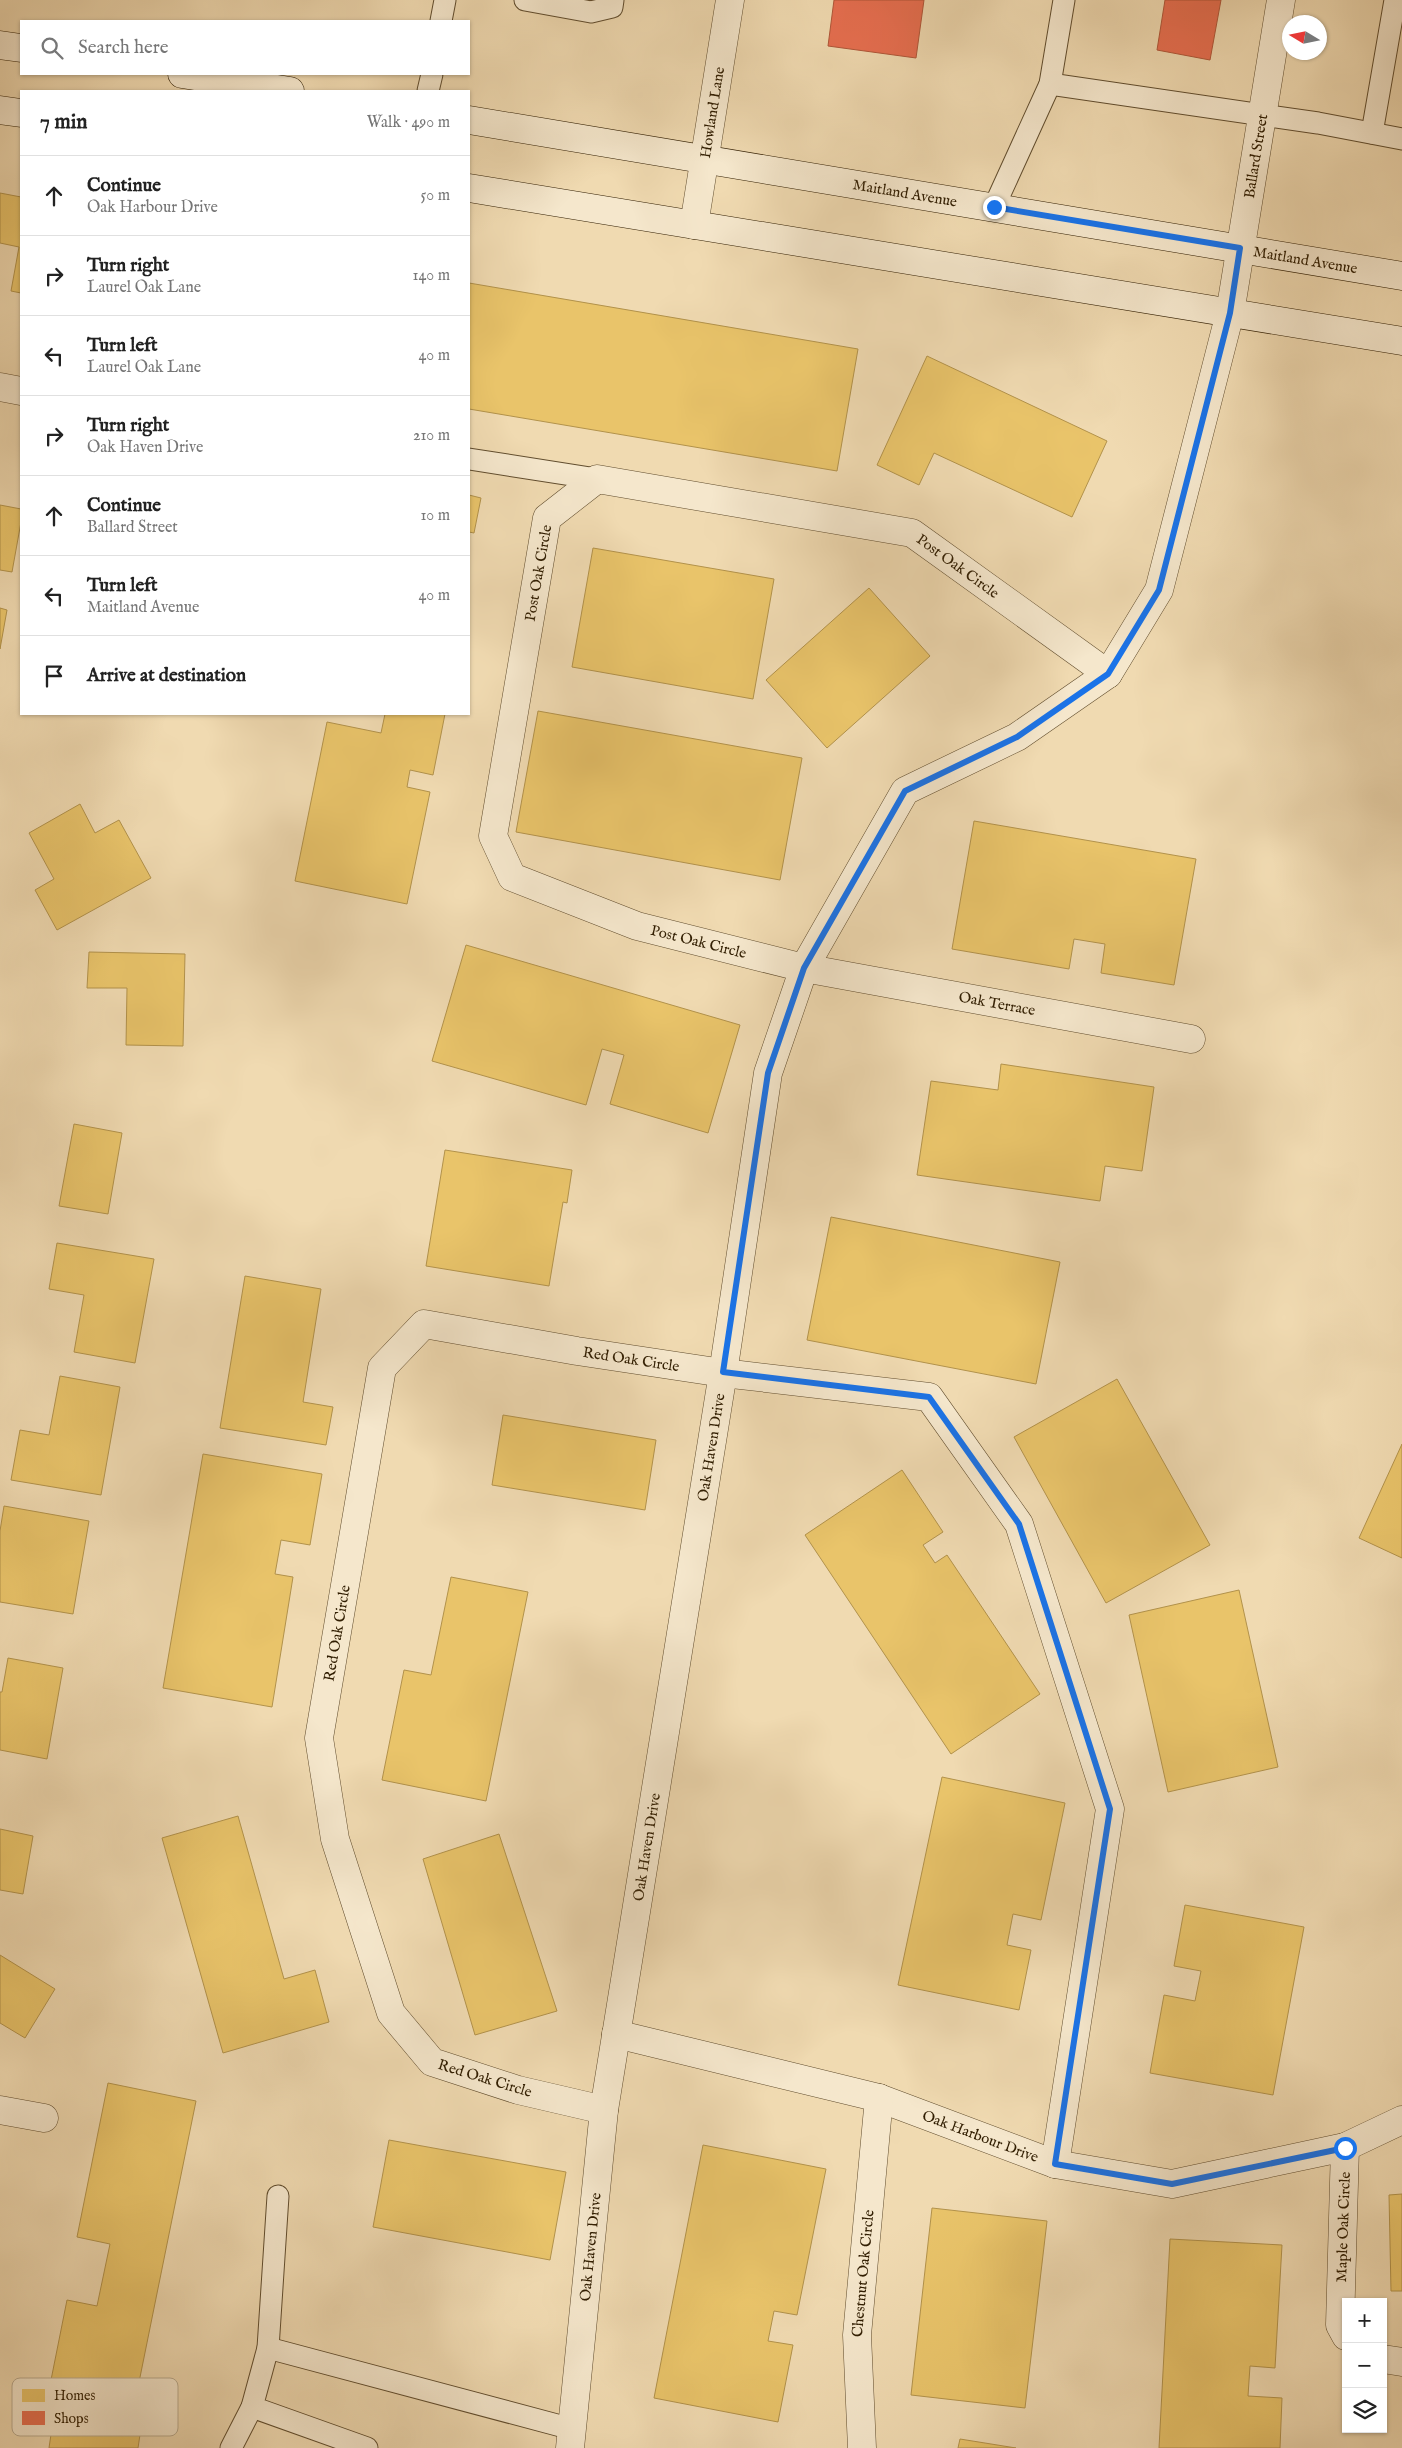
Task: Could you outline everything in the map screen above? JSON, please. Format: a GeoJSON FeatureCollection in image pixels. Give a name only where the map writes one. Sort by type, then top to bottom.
{"type":"FeatureCollection","features":[{"type":"Feature","properties":{"kind":"street","name":"Howland Lane"},"geometry":{"type":"LineString","coordinates":[[694,226],[730,0]]}},
{"type":"Feature","properties":{"kind":"street","name":"Ballard Street"},"geometry":{"type":"LineString","coordinates":[[1230,313],[1281,0]]}},
{"type":"Feature","properties":{"kind":"street"},"geometry":{"type":"LineString","coordinates":[[0,45],[20,48]]}},
{"type":"Feature","properties":{"kind":"street"},"geometry":{"type":"LineString","coordinates":[[188,75],[284,90]]}},
{"type":"Feature","properties":{"kind":"street"},"geometry":{"type":"LineString","coordinates":[[0,110],[20,113]]}},
{"type":"Feature","properties":{"kind":"street","name":"Maitland Avenue"},"geometry":{"type":"LineString","coordinates":[[470,120],[1402,276]]}},
{"type":"Feature","properties":{"kind":"street"},"geometry":{"type":"LineString","coordinates":[[470,188],[1402,340]]}},
{"type":"Feature","properties":{"kind":"street","name":"Oak Haven Drive"},"geometry":{"type":"LineString","coordinates":[[571,2438],[604,2110],[723,1372],[768,1073],[804,968],[905,791],[1017,737],[1108,674],[1159,590],[1230,313]]}},
{"type":"Feature","properties":{"kind":"street"},"geometry":{"type":"LineString","coordinates":[[0,387],[20,390]]}},
{"type":"Feature","properties":{"kind":"street","name":"Post Oak Circle"},"geometry":{"type":"LineString","coordinates":[[804,968],[637,926],[512,877],[493,836],[547,518],[597,479],[912,533],[1108,674]]}},
{"type":"Feature","properties":{"kind":"street","name":"Oak Terrace"},"geometry":{"type":"LineString","coordinates":[[804,968],[1191,1040]]}},
{"type":"Feature","properties":{"kind":"street","name":"Red Oak Circle"},"geometry":{"type":"LineString","coordinates":[[604,2110],[518,2090],[432,2062],[391,2013],[334,1839],[319,1738],[382,1368],[424,1324],[723,1372]]}},
{"type":"Feature","properties":{"kind":"street"},"geometry":{"type":"LineString","coordinates":[[723,1372],[929,1397],[1019,1524],[1110,1809],[1055,2164]]}},
{"type":"Feature","properties":{"kind":"street","name":"Oak Harbour Drive"},"geometry":{"type":"LineString","coordinates":[[616,2034],[879,2098],[1055,2164],[1172,2184],[1345,2148],[1402,2120]]}},
{"type":"Feature","properties":{"kind":"street","name":"Chestnut Oak Circle"},"geometry":{"type":"LineString","coordinates":[[862,2448],[858,2335],[879,2098]]}},
{"type":"Feature","properties":{"kind":"street"},"geometry":{"type":"LineString","coordinates":[[0,2110],[44,2118]]}},
{"type":"Feature","properties":{"kind":"street","name":"Maple Oak Circle"},"geometry":{"type":"LineString","coordinates":[[1342,2329],[1340,2325],[1345,2148]]}},
{"type":"Feature","properties":{"kind":"street"},"geometry":{"type":"LineString","coordinates":[[1387,2360],[1402,2362]]}},
{"type":"Feature","properties":{"kind":"lane"},"geometry":{"type":"LineString","coordinates":[[442,20],[446,0]]}},
{"type":"Feature","properties":{"kind":"lane"},"geometry":{"type":"LineString","coordinates":[[525,0],[591,12],[612,7],[613,0]]}},
{"type":"Feature","properties":{"kind":"lane"},"geometry":{"type":"LineString","coordinates":[[994,207],[1050,84],[1064,0]]}},
{"type":"Feature","properties":{"kind":"lane"},"geometry":{"type":"LineString","coordinates":[[1372,133],[1396,0]]}},
{"type":"Feature","properties":{"kind":"lane"},"geometry":{"type":"LineString","coordinates":[[428,90],[432,75]]}},
{"type":"Feature","properties":{"kind":"lane"},"geometry":{"type":"LineString","coordinates":[[1050,84],[1262,115],[1402,139]]}},
{"type":"Feature","properties":{"kind":"lane"},"geometry":{"type":"LineString","coordinates":[[470,459],[597,479]]}},
{"type":"Feature","properties":{"kind":"lane"},"geometry":{"type":"LineString","coordinates":[[231,2448],[252,2407],[268,2348],[278,2196]]}},
{"type":"Feature","properties":{"kind":"lane"},"geometry":{"type":"LineString","coordinates":[[268,2348],[571,2438]]}},
{"type":"Feature","properties":{"kind":"lane"},"geometry":{"type":"LineString","coordinates":[[252,2407],[367,2448]]}},
{"type":"Feature","properties":{"kind":"building: Homes"},"geometry":{"type":"Polygon","coordinates":[[[0,193],[20,197],[20,293],[11,291],[19,247],[0,243],[0,193]]]}},
{"type":"Feature","properties":{"kind":"building: Homes"},"geometry":{"type":"Polygon","coordinates":[[[470,283],[858,349],[837,471],[470,409],[470,283]]]}},
{"type":"Feature","properties":{"kind":"building: Homes"},"geometry":{"type":"Polygon","coordinates":[[[927,356],[1107,441],[1072,517],[934,453],[919,485],[877,465],[927,356]]]}},
{"type":"Feature","properties":{"kind":"building: Homes"},"geometry":{"type":"Polygon","coordinates":[[[470,495],[481,498],[474,533],[470,532],[470,495]]]}},
{"type":"Feature","properties":{"kind":"building: Homes"},"geometry":{"type":"Polygon","coordinates":[[[0,505],[20,509],[20,528],[12,572],[0,570],[0,505]]]}},
{"type":"Feature","properties":{"kind":"building: Homes"},"geometry":{"type":"Polygon","coordinates":[[[593,548],[774,579],[753,699],[572,667],[593,548]]]}},
{"type":"Feature","properties":{"kind":"building: Homes"},"geometry":{"type":"Polygon","coordinates":[[[869,588],[930,656],[827,748],[766,680],[869,588]]]}},
{"type":"Feature","properties":{"kind":"building: Homes"},"geometry":{"type":"Polygon","coordinates":[[[0,608],[7,610],[0,649],[0,608]]]}},
{"type":"Feature","properties":{"kind":"building: Homes"},"geometry":{"type":"Polygon","coordinates":[[[538,711],[802,758],[780,880],[516,832],[538,711]]]}},
{"type":"Feature","properties":{"kind":"building: Homes"},"geometry":{"type":"Polygon","coordinates":[[[385,715],[445,715],[433,775],[410,770],[407,787],[430,792],[407,904],[295,881],[327,722],[381,733],[385,715]]]}},
{"type":"Feature","properties":{"kind":"building: Homes"},"geometry":{"type":"Polygon","coordinates":[[[80,804],[95,833],[119,820],[151,878],[57,930],[35,890],[54,879],[29,833],[80,804]]]}},
{"type":"Feature","properties":{"kind":"building: Homes"},"geometry":{"type":"Polygon","coordinates":[[[974,821],[1196,859],[1174,985],[1101,973],[1105,944],[1074,939],[1069,969],[952,949],[974,821]]]}},
{"type":"Feature","properties":{"kind":"building: Homes"},"geometry":{"type":"Polygon","coordinates":[[[466,945],[740,1025],[708,1133],[610,1104],[624,1055],[602,1049],[586,1105],[432,1061],[466,945]]]}},
{"type":"Feature","properties":{"kind":"building: Homes"},"geometry":{"type":"Polygon","coordinates":[[[89,952],[185,954],[183,1046],[126,1045],[127,988],[87,988],[89,952]]]}},
{"type":"Feature","properties":{"kind":"building: Homes"},"geometry":{"type":"Polygon","coordinates":[[[1001,1064],[1154,1087],[1142,1171],[1105,1166],[1100,1201],[917,1175],[931,1081],[998,1090],[1001,1064]]]}},
{"type":"Feature","properties":{"kind":"building: Homes"},"geometry":{"type":"Polygon","coordinates":[[[74,1124],[122,1133],[108,1214],[59,1206],[74,1124]]]}},
{"type":"Feature","properties":{"kind":"building: Homes"},"geometry":{"type":"Polygon","coordinates":[[[445,1150],[572,1170],[567,1203],[563,1202],[549,1286],[426,1266],[445,1150]]]}},
{"type":"Feature","properties":{"kind":"building: Homes"},"geometry":{"type":"Polygon","coordinates":[[[831,1217],[1060,1262],[1036,1384],[807,1340],[831,1217]]]}},
{"type":"Feature","properties":{"kind":"building: Homes"},"geometry":{"type":"Polygon","coordinates":[[[57,1243],[154,1259],[135,1363],[74,1352],[84,1295],[49,1289],[57,1243]]]}},
{"type":"Feature","properties":{"kind":"building: Homes"},"geometry":{"type":"Polygon","coordinates":[[[245,1276],[321,1289],[303,1402],[333,1407],[326,1445],[220,1428],[245,1276]]]}},
{"type":"Feature","properties":{"kind":"building: Homes"},"geometry":{"type":"Polygon","coordinates":[[[60,1376],[120,1387],[101,1495],[11,1480],[20,1430],[49,1435],[60,1376]]]}},
{"type":"Feature","properties":{"kind":"building: Homes"},"geometry":{"type":"Polygon","coordinates":[[[1117,1379],[1210,1545],[1106,1603],[1014,1437],[1117,1379]]]}},
{"type":"Feature","properties":{"kind":"building: Homes"},"geometry":{"type":"Polygon","coordinates":[[[503,1415],[656,1440],[645,1510],[492,1485],[503,1415]]]}},
{"type":"Feature","properties":{"kind":"building: Homes"},"geometry":{"type":"Polygon","coordinates":[[[1402,1444],[1402,1558],[1359,1538],[1402,1444]]]}},
{"type":"Feature","properties":{"kind":"building: Homes"},"geometry":{"type":"Polygon","coordinates":[[[203,1454],[322,1474],[310,1545],[281,1540],[275,1574],[293,1577],[272,1707],[163,1688],[203,1454]]]}},
{"type":"Feature","properties":{"kind":"building: Homes"},"geometry":{"type":"Polygon","coordinates":[[[902,1470],[943,1532],[923,1545],[935,1563],[947,1555],[1040,1694],[951,1754],[805,1535],[902,1470]]]}},
{"type":"Feature","properties":{"kind":"building: Homes"},"geometry":{"type":"Polygon","coordinates":[[[4,1506],[89,1521],[73,1614],[0,1602],[0,1531],[4,1506]]]}},
{"type":"Feature","properties":{"kind":"building: Homes"},"geometry":{"type":"Polygon","coordinates":[[[451,1577],[528,1592],[486,1801],[382,1780],[404,1670],[431,1675],[451,1577]]]}},
{"type":"Feature","properties":{"kind":"building: Homes"},"geometry":{"type":"Polygon","coordinates":[[[1239,1590],[1278,1767],[1168,1792],[1129,1615],[1239,1590]]]}},
{"type":"Feature","properties":{"kind":"building: Homes"},"geometry":{"type":"Polygon","coordinates":[[[8,1658],[63,1668],[47,1759],[0,1750],[0,1692],[2,1692],[8,1658]]]}},
{"type":"Feature","properties":{"kind":"building: Homes"},"geometry":{"type":"Polygon","coordinates":[[[942,1777],[1065,1803],[1041,1920],[1013,1914],[1007,1945],[1031,1950],[1019,2010],[898,1985],[942,1777]]]}},
{"type":"Feature","properties":{"kind":"building: Homes"},"geometry":{"type":"Polygon","coordinates":[[[238,1816],[284,1979],[315,1970],[329,2022],[223,2053],[162,1838],[238,1816]]]}},
{"type":"Feature","properties":{"kind":"building: Homes"},"geometry":{"type":"Polygon","coordinates":[[[0,1829],[33,1836],[23,1894],[0,1890],[0,1829]]]}},
{"type":"Feature","properties":{"kind":"building: Homes"},"geometry":{"type":"Polygon","coordinates":[[[499,1834],[557,2011],[475,2035],[423,1859],[499,1834]]]}},
{"type":"Feature","properties":{"kind":"building: Homes"},"geometry":{"type":"Polygon","coordinates":[[[1185,1905],[1304,1927],[1273,2095],[1150,2073],[1164,1995],[1195,2001],[1201,1971],[1174,1966],[1185,1905]]]}},
{"type":"Feature","properties":{"kind":"building: Homes"},"geometry":{"type":"Polygon","coordinates":[[[0,1955],[55,1989],[25,2038],[0,2023],[0,1955]]]}},
{"type":"Feature","properties":{"kind":"building: Homes"},"geometry":{"type":"Polygon","coordinates":[[[108,2083],[196,2101],[140,2378],[51,2378],[67,2300],[97,2306],[110,2244],[77,2237],[108,2083]]]}},
{"type":"Feature","properties":{"kind":"building: Homes"},"geometry":{"type":"Polygon","coordinates":[[[389,2140],[566,2172],[550,2260],[373,2227],[389,2140]]]}},
{"type":"Feature","properties":{"kind":"building: Homes"},"geometry":{"type":"Polygon","coordinates":[[[703,2145],[826,2169],[797,2315],[774,2311],[768,2341],[793,2345],[778,2422],[654,2398],[703,2145]]]}},
{"type":"Feature","properties":{"kind":"building: Homes"},"geometry":{"type":"Polygon","coordinates":[[[1402,2194],[1402,2291],[1391,2291],[1389,2195],[1402,2194]]]}},
{"type":"Feature","properties":{"kind":"building: Homes"},"geometry":{"type":"Polygon","coordinates":[[[932,2208],[1047,2221],[1025,2408],[911,2395],[932,2208]]]}},
{"type":"Feature","properties":{"kind":"building: Homes"},"geometry":{"type":"Polygon","coordinates":[[[1170,2239],[1282,2245],[1275,2368],[1250,2366],[1248,2396],[1282,2398],[1280,2448],[1159,2448],[1170,2239]]]}},
{"type":"Feature","properties":{"kind":"building: Homes"},"geometry":{"type":"Polygon","coordinates":[[[51,2436],[140,2436],[138,2448],[49,2448],[51,2436]]]}},
{"type":"Feature","properties":{"kind":"building: Homes"},"geometry":{"type":"Polygon","coordinates":[[[960,2439],[1016,2448],[958,2448],[960,2439]]]}},
{"type":"Feature","properties":{"kind":"building: Shops"},"geometry":{"type":"Polygon","coordinates":[[[834,0],[924,0],[916,58],[828,46],[834,0]]]}},
{"type":"Feature","properties":{"kind":"building: Shops"},"geometry":{"type":"Polygon","coordinates":[[[1165,0],[1221,0],[1210,60],[1157,50],[1165,0]]]}},
{"type":"Feature","properties":{"kind":"route"},"geometry":{"type":"LineString","coordinates":[[994,207],[1240,248],[1230,313],[1159,590],[1108,674],[1017,737],[905,791],[804,968],[768,1073],[723,1372],[929,1397],[1019,1524],[1110,1809],[1055,2164],[1172,2184],[1345,2148]]}}]}
